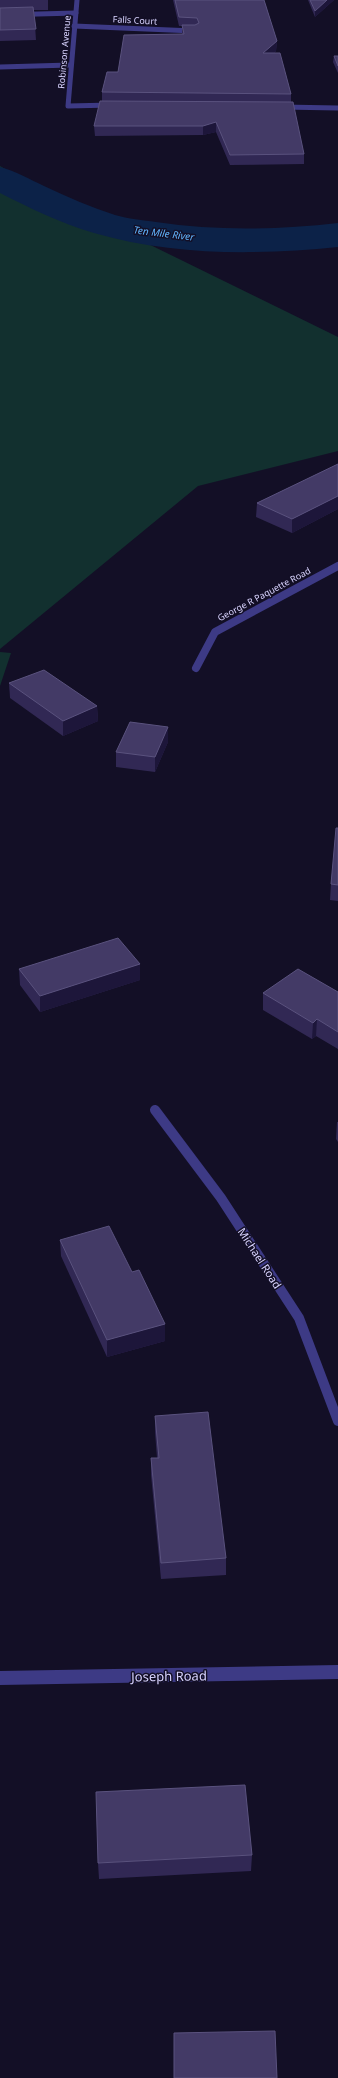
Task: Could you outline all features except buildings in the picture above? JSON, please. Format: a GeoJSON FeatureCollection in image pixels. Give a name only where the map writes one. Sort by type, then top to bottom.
{"type":"FeatureCollection","features":[{"type":"Feature","properties":{"kind":"street","name":"Robinson Avenue"},"geometry":{"type":"LineString","coordinates":[[77,0],[70,65],[68,106],[122,105]]}},
{"type":"Feature","properties":{"kind":"street"},"geometry":{"type":"LineString","coordinates":[[0,15],[76,13]]}},
{"type":"Feature","properties":{"kind":"street","name":"Falls Court"},"geometry":{"type":"LineString","coordinates":[[74,26],[194,31]]}},
{"type":"Feature","properties":{"kind":"street"},"geometry":{"type":"LineString","coordinates":[[0,67],[70,65]]}},
{"type":"Feature","properties":{"kind":"street"},"geometry":{"type":"LineString","coordinates":[[276,107],[338,108]]}},
{"type":"Feature","properties":{"kind":"street","name":"George R Paquette Road"},"geometry":{"type":"LineString","coordinates":[[196,668],[215,632],[338,566]]}},
{"type":"Feature","properties":{"kind":"street","name":"Michael Road"},"geometry":{"type":"LineString","coordinates":[[154,1110],[220,1198],[299,1318],[338,1421]]}},
{"type":"Feature","properties":{"kind":"street","name":"Joseph Road"},"geometry":{"type":"LineString","coordinates":[[0,1678],[243,1675],[338,1672]]}},
{"type":"Feature","properties":{"kind":"green space"},"geometry":{"type":"Polygon","coordinates":[[[0,166],[73,207],[338,337],[338,451],[198,486],[0,649],[0,166]]]}},
{"type":"Feature","properties":{"kind":"green space"},"geometry":{"type":"Polygon","coordinates":[[[0,652],[11,653],[0,686],[0,652]]]}},
{"type":"Feature","properties":{"kind":"waterway","name":"Ten Mile River"},"geometry":{"type":"LineString","coordinates":[[0,178],[62,208],[101,223],[139,231],[224,240],[282,240],[338,235]]}}]}
